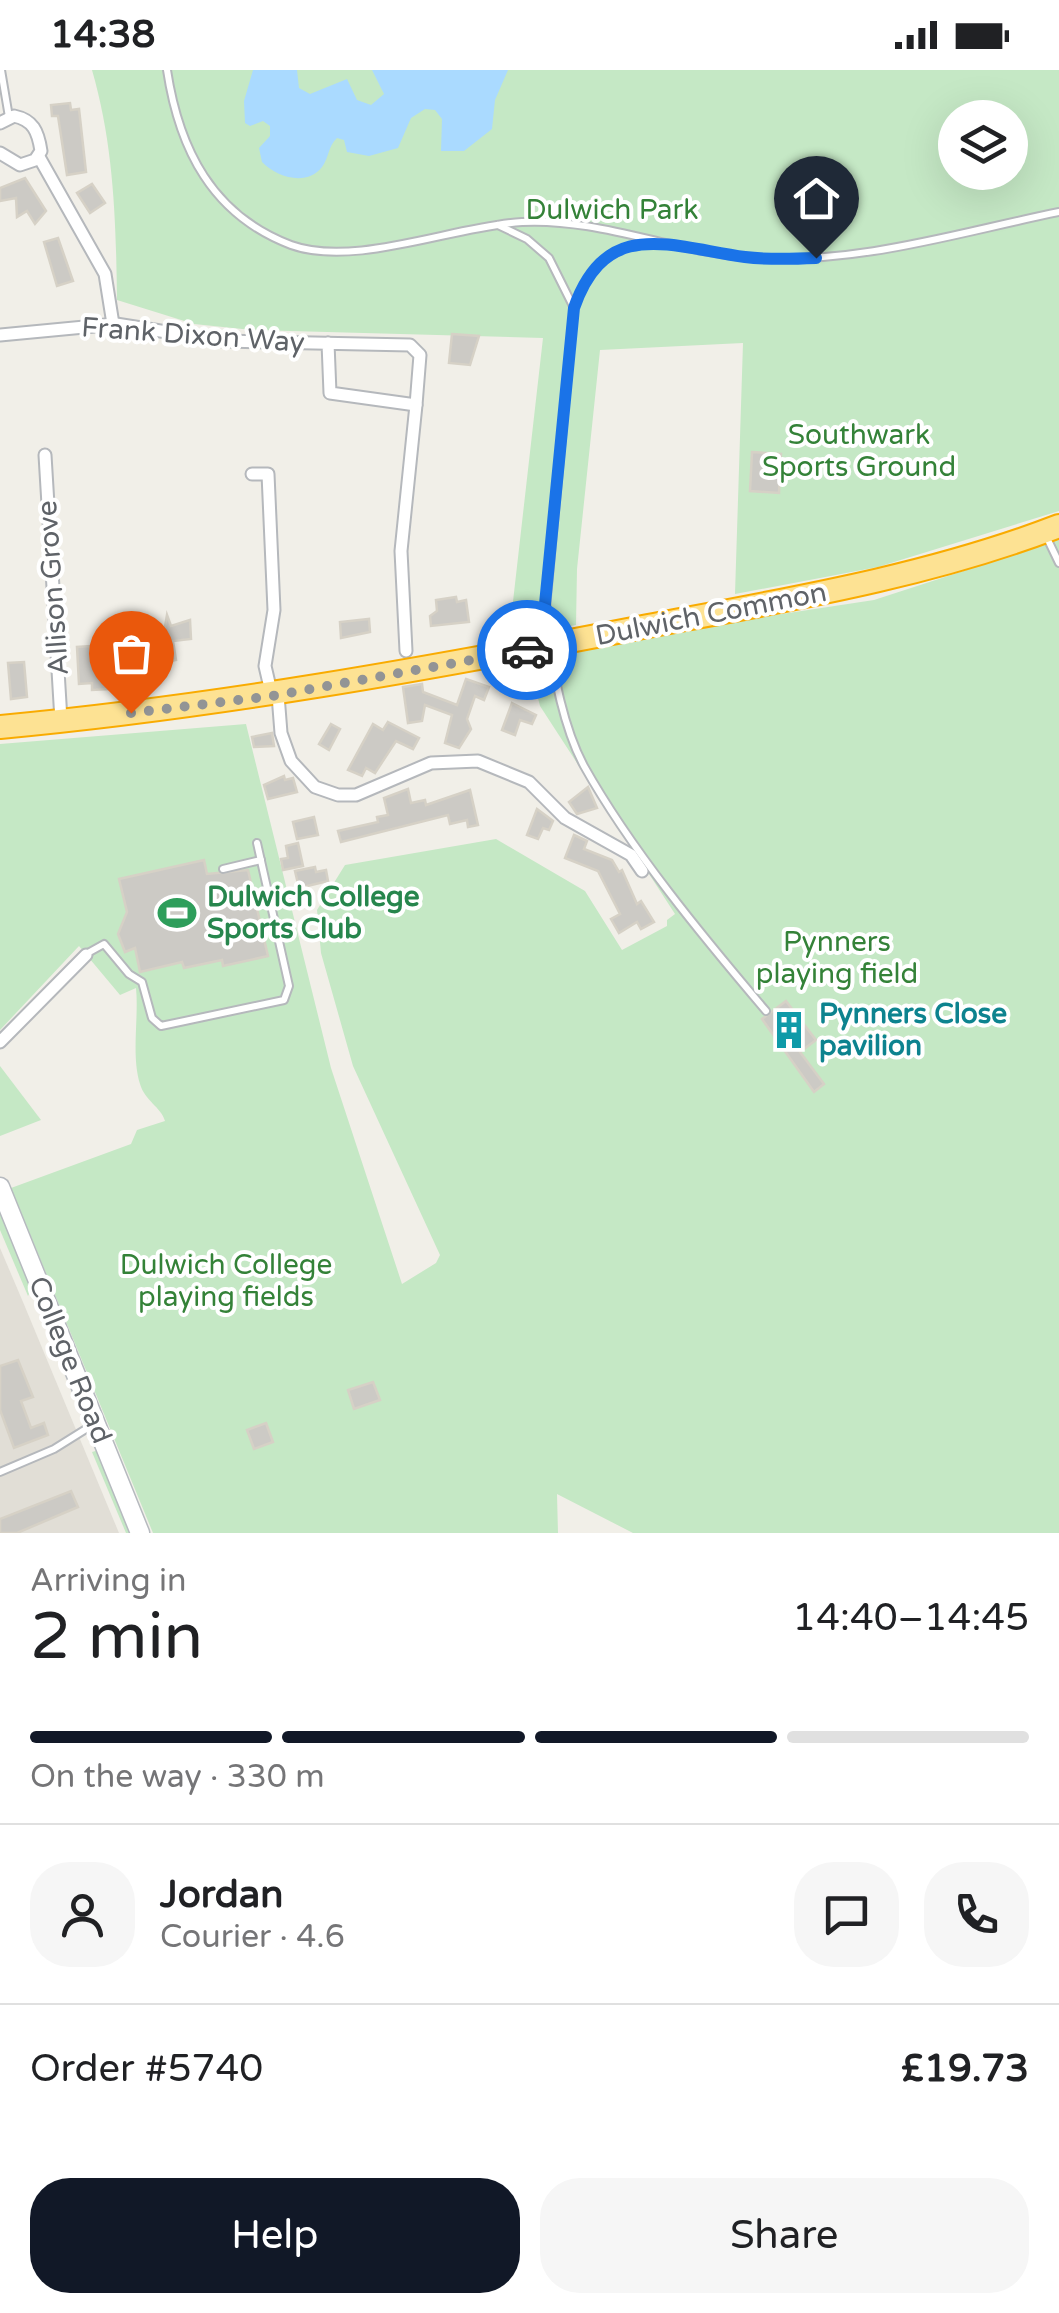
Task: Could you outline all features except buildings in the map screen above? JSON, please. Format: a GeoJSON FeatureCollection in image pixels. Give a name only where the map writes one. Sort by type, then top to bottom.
{"type":"FeatureCollection","features":[{"type":"Feature","properties":{"kind":"highway","name":"Dulwich Common"},"geometry":{"type":"LineString","coordinates":[[0,727],[275,695],[548,646],[892,579],[1052,529]]}},
{"type":"Feature","properties":{"kind":"street"},"geometry":{"type":"LineString","coordinates":[[4,120],[32,123],[41,146],[39,157],[105,274],[112,324]]}},
{"type":"Feature","properties":{"kind":"street"},"geometry":{"type":"LineString","coordinates":[[0,153],[20,165],[39,157]]}},
{"type":"Feature","properties":{"kind":"street","name":"Frank Dixon Way"},"geometry":{"type":"LineString","coordinates":[[0,335],[112,324],[224,341],[414,346],[420,366],[401,551],[406,650]]}},
{"type":"Feature","properties":{"kind":"street","name":"Frank Dixon Way"},"geometry":{"type":"LineString","coordinates":[[328,344],[330,393],[416,405]]}},
{"type":"Feature","properties":{"kind":"street","name":"Allison Grove"},"geometry":{"type":"LineString","coordinates":[[45,455],[60,722]]}},
{"type":"Feature","properties":{"kind":"street"},"geometry":{"type":"LineString","coordinates":[[252,474],[268,474],[274,610],[265,666],[290,761],[315,786],[338,795],[356,795],[432,763],[478,761],[529,782],[565,818],[631,855],[642,870]]}},
{"type":"Feature","properties":{"kind":"street"},"geometry":{"type":"LineString","coordinates":[[0,1042],[86,955]]}},
{"type":"Feature","properties":{"kind":"street","name":"College Road"},"geometry":{"type":"LineString","coordinates":[[0,1187],[140,1533]]}},
{"type":"Feature","properties":{"kind":"lane"},"geometry":{"type":"LineString","coordinates":[[1,70],[4,120]]}},
{"type":"Feature","properties":{"kind":"lane"},"geometry":{"type":"LineString","coordinates":[[167,70],[185,143],[202,177],[226,207],[293,246],[327,251],[497,224],[578,225],[748,258],[841,257],[929,244],[1059,212]]}},
{"type":"Feature","properties":{"kind":"lane"},"geometry":{"type":"LineString","coordinates":[[497,224],[527,238],[549,258],[574,308]]}},
{"type":"Feature","properties":{"kind":"lane"},"geometry":{"type":"LineString","coordinates":[[655,240],[618,251],[590,272],[574,308],[545,604],[548,646],[583,764],[694,926],[766,1011]]}},
{"type":"Feature","properties":{"kind":"lane"},"geometry":{"type":"LineString","coordinates":[[1052,529],[1059,563]]}},
{"type":"Feature","properties":{"kind":"lane"},"geometry":{"type":"LineString","coordinates":[[86,955],[104,944],[129,974],[142,982],[152,1018],[161,1026],[284,1000],[289,986],[257,843]]}},
{"type":"Feature","properties":{"kind":"lane"},"geometry":{"type":"LineString","coordinates":[[223,868],[261,860]]}},
{"type":"Feature","properties":{"kind":"lane"},"geometry":{"type":"LineString","coordinates":[[0,1472],[54,1449],[95,1423]]}},
{"type":"Feature","properties":{"kind":"shaded area"},"geometry":{"type":"Polygon","coordinates":[[[0,1248],[23,1302],[119,1533],[0,1533],[0,1248]]]}},
{"type":"Feature","properties":{"kind":"green space","name":"Dulwich Park"},"geometry":{"type":"Polygon","coordinates":[[[92,70],[1059,70],[1059,511],[878,567],[735,594],[743,343],[600,350],[577,569],[576,625],[566,627],[560,622],[533,629],[529,636],[516,640],[518,622],[511,619],[543,338],[252,330],[194,324],[117,300],[116,241],[105,127],[92,70]]]}},
{"type":"Feature","properties":{"kind":"green space"},"geometry":{"type":"Polygon","coordinates":[[[1059,540],[1059,1533],[633,1533],[557,1494],[558,1533],[153,1533],[11,1188],[131,1144],[137,1130],[165,1121],[142,1090],[137,1073],[136,988],[120,995],[79,946],[0,1030],[0,744],[246,724],[331,1068],[402,1284],[436,1263],[440,1255],[353,1066],[321,953],[317,910],[345,865],[496,839],[585,891],[622,950],[667,926],[667,920],[675,914],[540,706],[529,663],[636,636],[874,600],[1059,540]]]}},
{"type":"Feature","properties":{"kind":"green space"},"geometry":{"type":"Polygon","coordinates":[[[0,1066],[41,1120],[0,1136],[0,1066]]]}},
{"type":"Feature","properties":{"kind":"green space"},"geometry":{"type":"Polygon","coordinates":[[[0,1209],[32,1288],[28,1296],[0,1230],[0,1209]]]}},
{"type":"Feature","properties":{"kind":"green space"},"geometry":{"type":"Polygon","coordinates":[[[99,1450],[131,1533],[126,1533],[92,1452],[99,1450]]]}},
{"type":"Feature","properties":{"kind":"water"},"geometry":{"type":"Polygon","coordinates":[[[253,70],[297,70],[299,88],[310,94],[347,79],[357,100],[371,105],[384,94],[372,70],[508,70],[495,100],[492,129],[464,151],[441,151],[442,119],[435,110],[425,109],[411,118],[398,148],[369,156],[347,152],[344,140],[337,138],[316,173],[292,178],[262,162],[259,148],[270,136],[270,126],[263,121],[250,126],[245,123],[244,101],[253,70]]]}},
{"type":"Feature","properties":{"kind":"way so far"},"geometry":{"type":"LineString","coordinates":[[131,713],[272,696],[527,650]]}},
{"type":"Feature","properties":{"kind":"place","name":"Dulwich College Sports Club"},"geometry":{"type":"Point","coordinates":[177,913]}},
{"type":"Feature","properties":{"kind":"place","name":"Pynners Close pavilion"},"geometry":{"type":"Point","coordinates":[789,1030]}},
{"type":"Feature","properties":{"kind":"route"},"geometry":{"type":"LineString","coordinates":[[527,650],[548,646],[545,604],[574,308],[590,272],[618,251],[655,240],[748,258],[816,258]]}},
{"type":"Feature","properties":{"kind":"park label","name":"Southwark Sports Ground"},"geometry":{"type":"Point","coordinates":[859,451]}},
{"type":"Feature","properties":{"kind":"park label","name":"Pynners playing field"},"geometry":{"type":"Point","coordinates":[837,958]}},
{"type":"Feature","properties":{"kind":"park label","name":"Dulwich College playing fields"},"geometry":{"type":"Point","coordinates":[226,1281]}}]}
